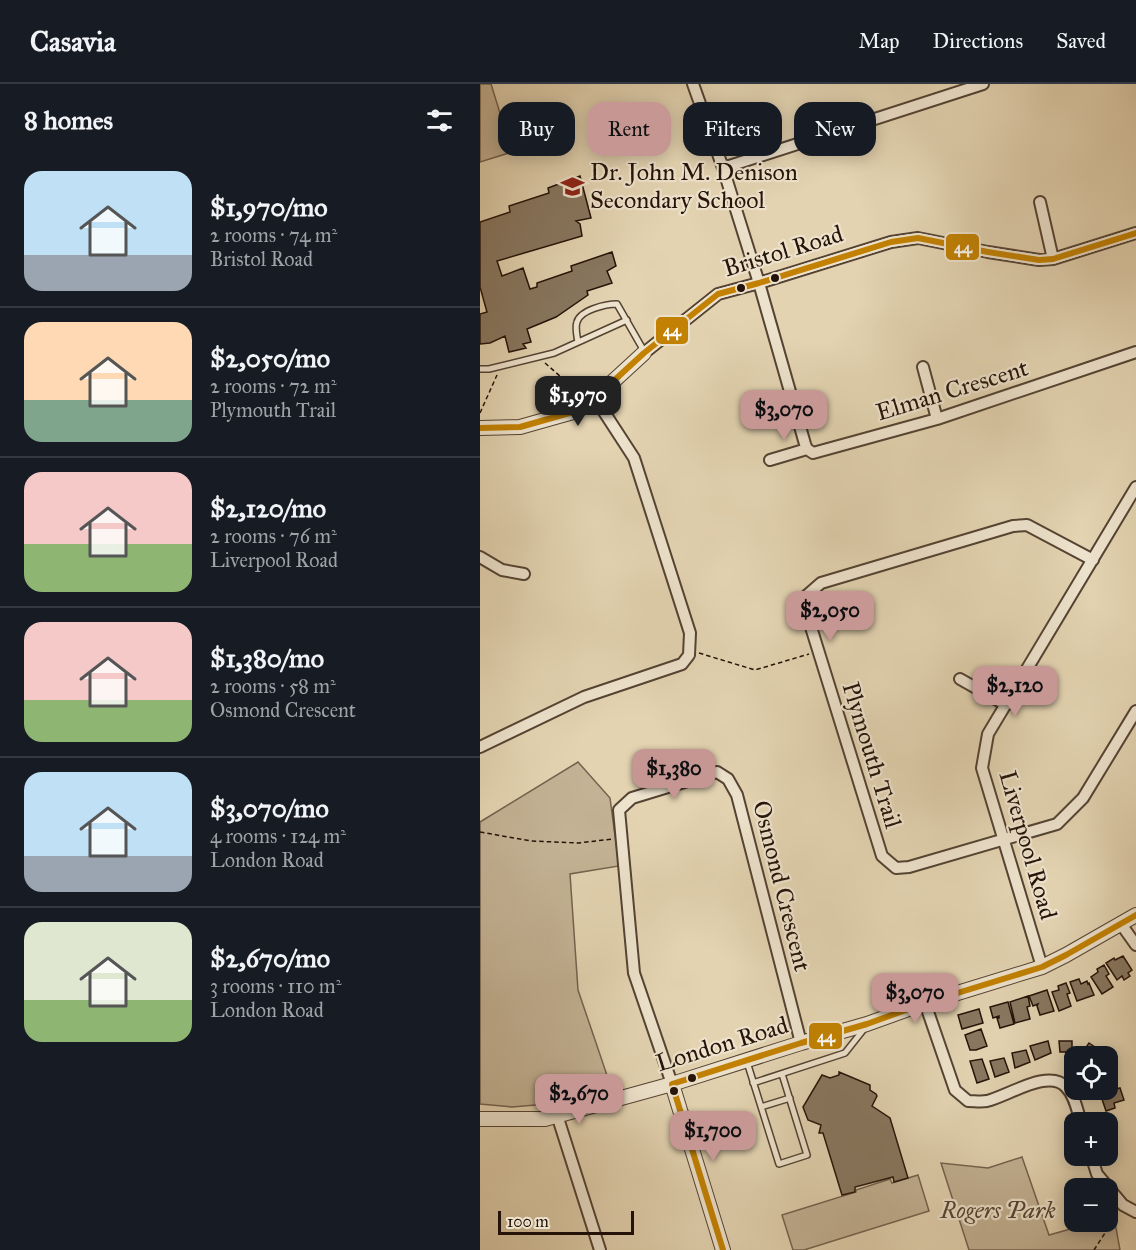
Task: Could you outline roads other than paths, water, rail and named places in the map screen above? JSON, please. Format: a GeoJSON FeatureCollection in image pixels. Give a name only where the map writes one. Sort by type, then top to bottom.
{"type":"FeatureCollection","features":[{"type":"Feature","properties":{"kind":"street"},"geometry":{"type":"LineString","coordinates":[[693,84],[723,168],[759,283],[807,449]]}},
{"type":"Feature","properties":{"kind":"street"},"geometry":{"type":"LineString","coordinates":[[723,168],[983,84]]}},
{"type":"Feature","properties":{"kind":"street"},"geometry":{"type":"LineString","coordinates":[[1041,202],[1053,259]]}},
{"type":"Feature","properties":{"kind":"street","name":"Bristol Road"},"geometry":{"type":"LineString","coordinates":[[480,428],[520,427],[573,412],[595,398],[644,352],[718,294],[891,242],[918,238],[1039,260],[1053,259],[1136,233]]}},
{"type":"Feature","properties":{"kind":"street","name":"Elman Crescent"},"geometry":{"type":"LineString","coordinates":[[770,460],[807,449],[813,453],[937,419],[1136,352]]}},
{"type":"Feature","properties":{"kind":"street"},"geometry":{"type":"LineString","coordinates":[[923,367],[937,419]]}},
{"type":"Feature","properties":{"kind":"street"},"geometry":{"type":"LineString","coordinates":[[480,747],[584,697],[682,664],[689,655],[690,633],[634,458],[595,398]]}},
{"type":"Feature","properties":{"kind":"street","name":"Liverpool Road"},"geometry":{"type":"LineString","coordinates":[[1042,967],[982,768],[988,734],[1136,487]]}},
{"type":"Feature","properties":{"kind":"street","name":"Plymouth Trail"},"geometry":{"type":"LineString","coordinates":[[1093,560],[1027,525],[1013,526],[821,583],[805,597],[806,611],[818,652],[882,856],[896,868],[909,867],[1057,824],[1083,798],[1136,711]]}},
{"type":"Feature","properties":{"kind":"street"},"geometry":{"type":"LineString","coordinates":[[480,558],[502,570],[524,574]]}},
{"type":"Feature","properties":{"kind":"street"},"geometry":{"type":"LineString","coordinates":[[960,679],[1006,705]]}},
{"type":"Feature","properties":{"kind":"street","name":"Osmond Crescent"},"geometry":{"type":"LineString","coordinates":[[672,1084],[634,973],[619,810],[632,798],[717,772],[728,779],[737,795],[801,1043]]}},
{"type":"Feature","properties":{"kind":"street","name":"London Road"},"geometry":{"type":"LineString","coordinates":[[480,1119],[545,1119],[672,1084],[867,1024],[925,1003],[1042,967],[1136,915]]}},
{"type":"Feature","properties":{"kind":"street"},"geometry":{"type":"LineString","coordinates":[[1121,924],[1136,945]]}},
{"type":"Feature","properties":{"kind":"street"},"geometry":{"type":"LineString","coordinates":[[925,1003],[955,1090],[968,1101],[986,1101],[1041,1081],[1055,1080],[1066,1086],[1078,1112]]}},
{"type":"Feature","properties":{"kind":"street"},"geometry":{"type":"LineString","coordinates":[[672,1084],[723,1250]]}},
{"type":"Feature","properties":{"kind":"street"},"geometry":{"type":"LineString","coordinates":[[557,1115],[600,1250]]}},
{"type":"Feature","properties":{"kind":"street"},"geometry":{"type":"LineString","coordinates":[[1094,1166],[1097,1174],[1123,1205],[1136,1212]]}},
{"type":"Feature","properties":{"kind":"lane"},"geometry":{"type":"LineString","coordinates":[[578,342],[576,322],[582,314],[607,304],[617,304],[644,352]]}},
{"type":"Feature","properties":{"kind":"lane"},"geometry":{"type":"LineString","coordinates":[[480,369],[489,369],[554,353],[627,320]]}},
{"type":"Feature","properties":{"kind":"lane"},"geometry":{"type":"LineString","coordinates":[[753,1083],[845,1053],[867,1024]]}},
{"type":"Feature","properties":{"kind":"lane"},"geometry":{"type":"LineString","coordinates":[[747,1060],[779,1164],[807,1155],[782,1074]]}},
{"type":"Feature","properties":{"kind":"lane"},"geometry":{"type":"LineString","coordinates":[[761,1107],[790,1098]]}},
{"type":"Feature","properties":{"kind":"place","name":"Dr. John M. Denison Secondary School"},"geometry":{"type":"Point","coordinates":[572,186]}},
{"type":"Feature","properties":{"kind":"park label","name":"Rogers Park"},"geometry":{"type":"Point","coordinates":[998,1210]}}]}
